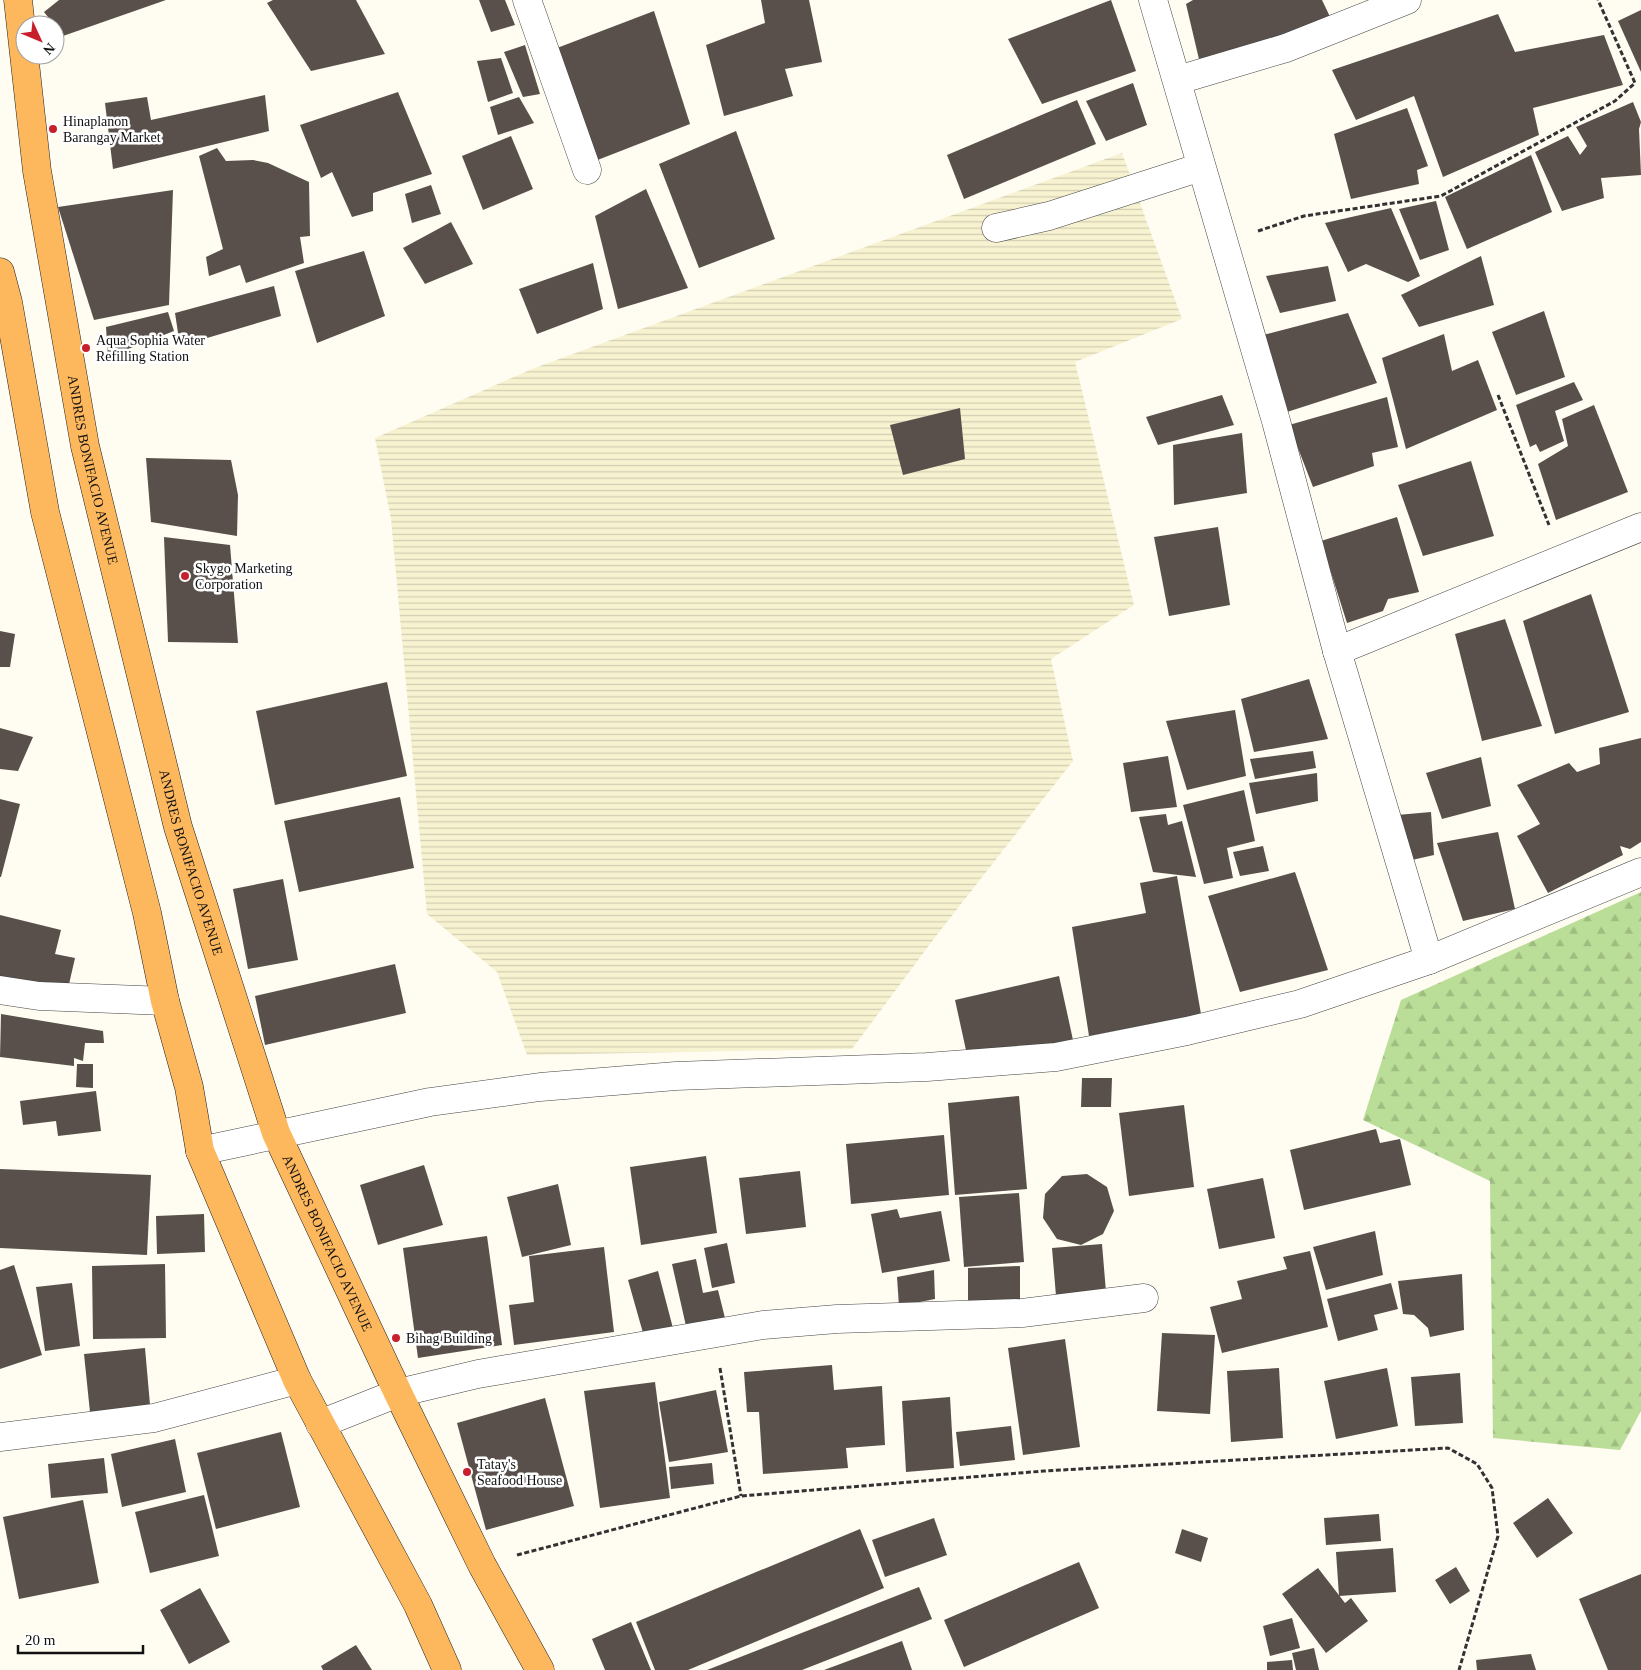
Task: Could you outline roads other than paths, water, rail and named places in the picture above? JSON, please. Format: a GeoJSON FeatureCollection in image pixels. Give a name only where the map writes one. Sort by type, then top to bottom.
{"type":"FeatureCollection","features":[{"type":"Feature","properties":{"kind":"highway","name":"ANDRES BONIFACIO AVENUE"},"geometry":{"type":"LineString","coordinates":[[18,0],[38,171],[85,446],[178,827],[276,1133],[398,1394],[482,1565],[540,1670]]}},
{"type":"Feature","properties":{"kind":"highway"},"geometry":{"type":"LineString","coordinates":[[0,272],[8,302],[44,512],[148,913],[165,1001],[189,1088],[200,1151],[297,1380],[418,1605],[448,1670]]}},
{"type":"Feature","properties":{"kind":"street"},"geometry":{"type":"LineString","coordinates":[[527,0],[586,170]]}},
{"type":"Feature","properties":{"kind":"street"},"geometry":{"type":"LineString","coordinates":[[1153,0],[1167,55],[1178,80],[1201,167],[1276,421],[1337,651],[1429,960]]}},
{"type":"Feature","properties":{"kind":"street"},"geometry":{"type":"LineString","coordinates":[[1178,80],[1286,48],[1407,0]]}},
{"type":"Feature","properties":{"kind":"street"},"geometry":{"type":"LineString","coordinates":[[996,228],[1049,216],[1201,167]]}},
{"type":"Feature","properties":{"kind":"street"},"geometry":{"type":"LineString","coordinates":[[1337,651],[1641,527]]}},
{"type":"Feature","properties":{"kind":"street"},"geometry":{"type":"LineString","coordinates":[[200,1151],[276,1133],[430,1102],[540,1087],[676,1076],[927,1067],[1056,1057],[1187,1031],[1300,1004],[1429,960],[1641,872]]}},
{"type":"Feature","properties":{"kind":"street"},"geometry":{"type":"LineString","coordinates":[[0,990],[39,996],[165,1001]]}},
{"type":"Feature","properties":{"kind":"street"},"geometry":{"type":"LineString","coordinates":[[320,1424],[398,1394],[478,1374],[714,1335],[763,1325],[836,1319],[1022,1313],[1144,1298]]}},
{"type":"Feature","properties":{"kind":"street"},"geometry":{"type":"LineString","coordinates":[[0,1437],[154,1418],[297,1380]]}},
{"type":"Feature","properties":{"kind":"place","name":"Hinaplanon Barangay Market"},"geometry":{"type":"Point","coordinates":[53,129]}},
{"type":"Feature","properties":{"kind":"place","name":"Aqua Sophia Water Refilling Station"},"geometry":{"type":"Point","coordinates":[86,348]}},
{"type":"Feature","properties":{"kind":"place","name":"Skygo Marketing Corporation"},"geometry":{"type":"Point","coordinates":[185,576]}},
{"type":"Feature","properties":{"kind":"place","name":"Bihag Building"},"geometry":{"type":"Point","coordinates":[396,1338]}},
{"type":"Feature","properties":{"kind":"place","name":"Tatay's Seafood House"},"geometry":{"type":"Point","coordinates":[467,1472]}}]}
